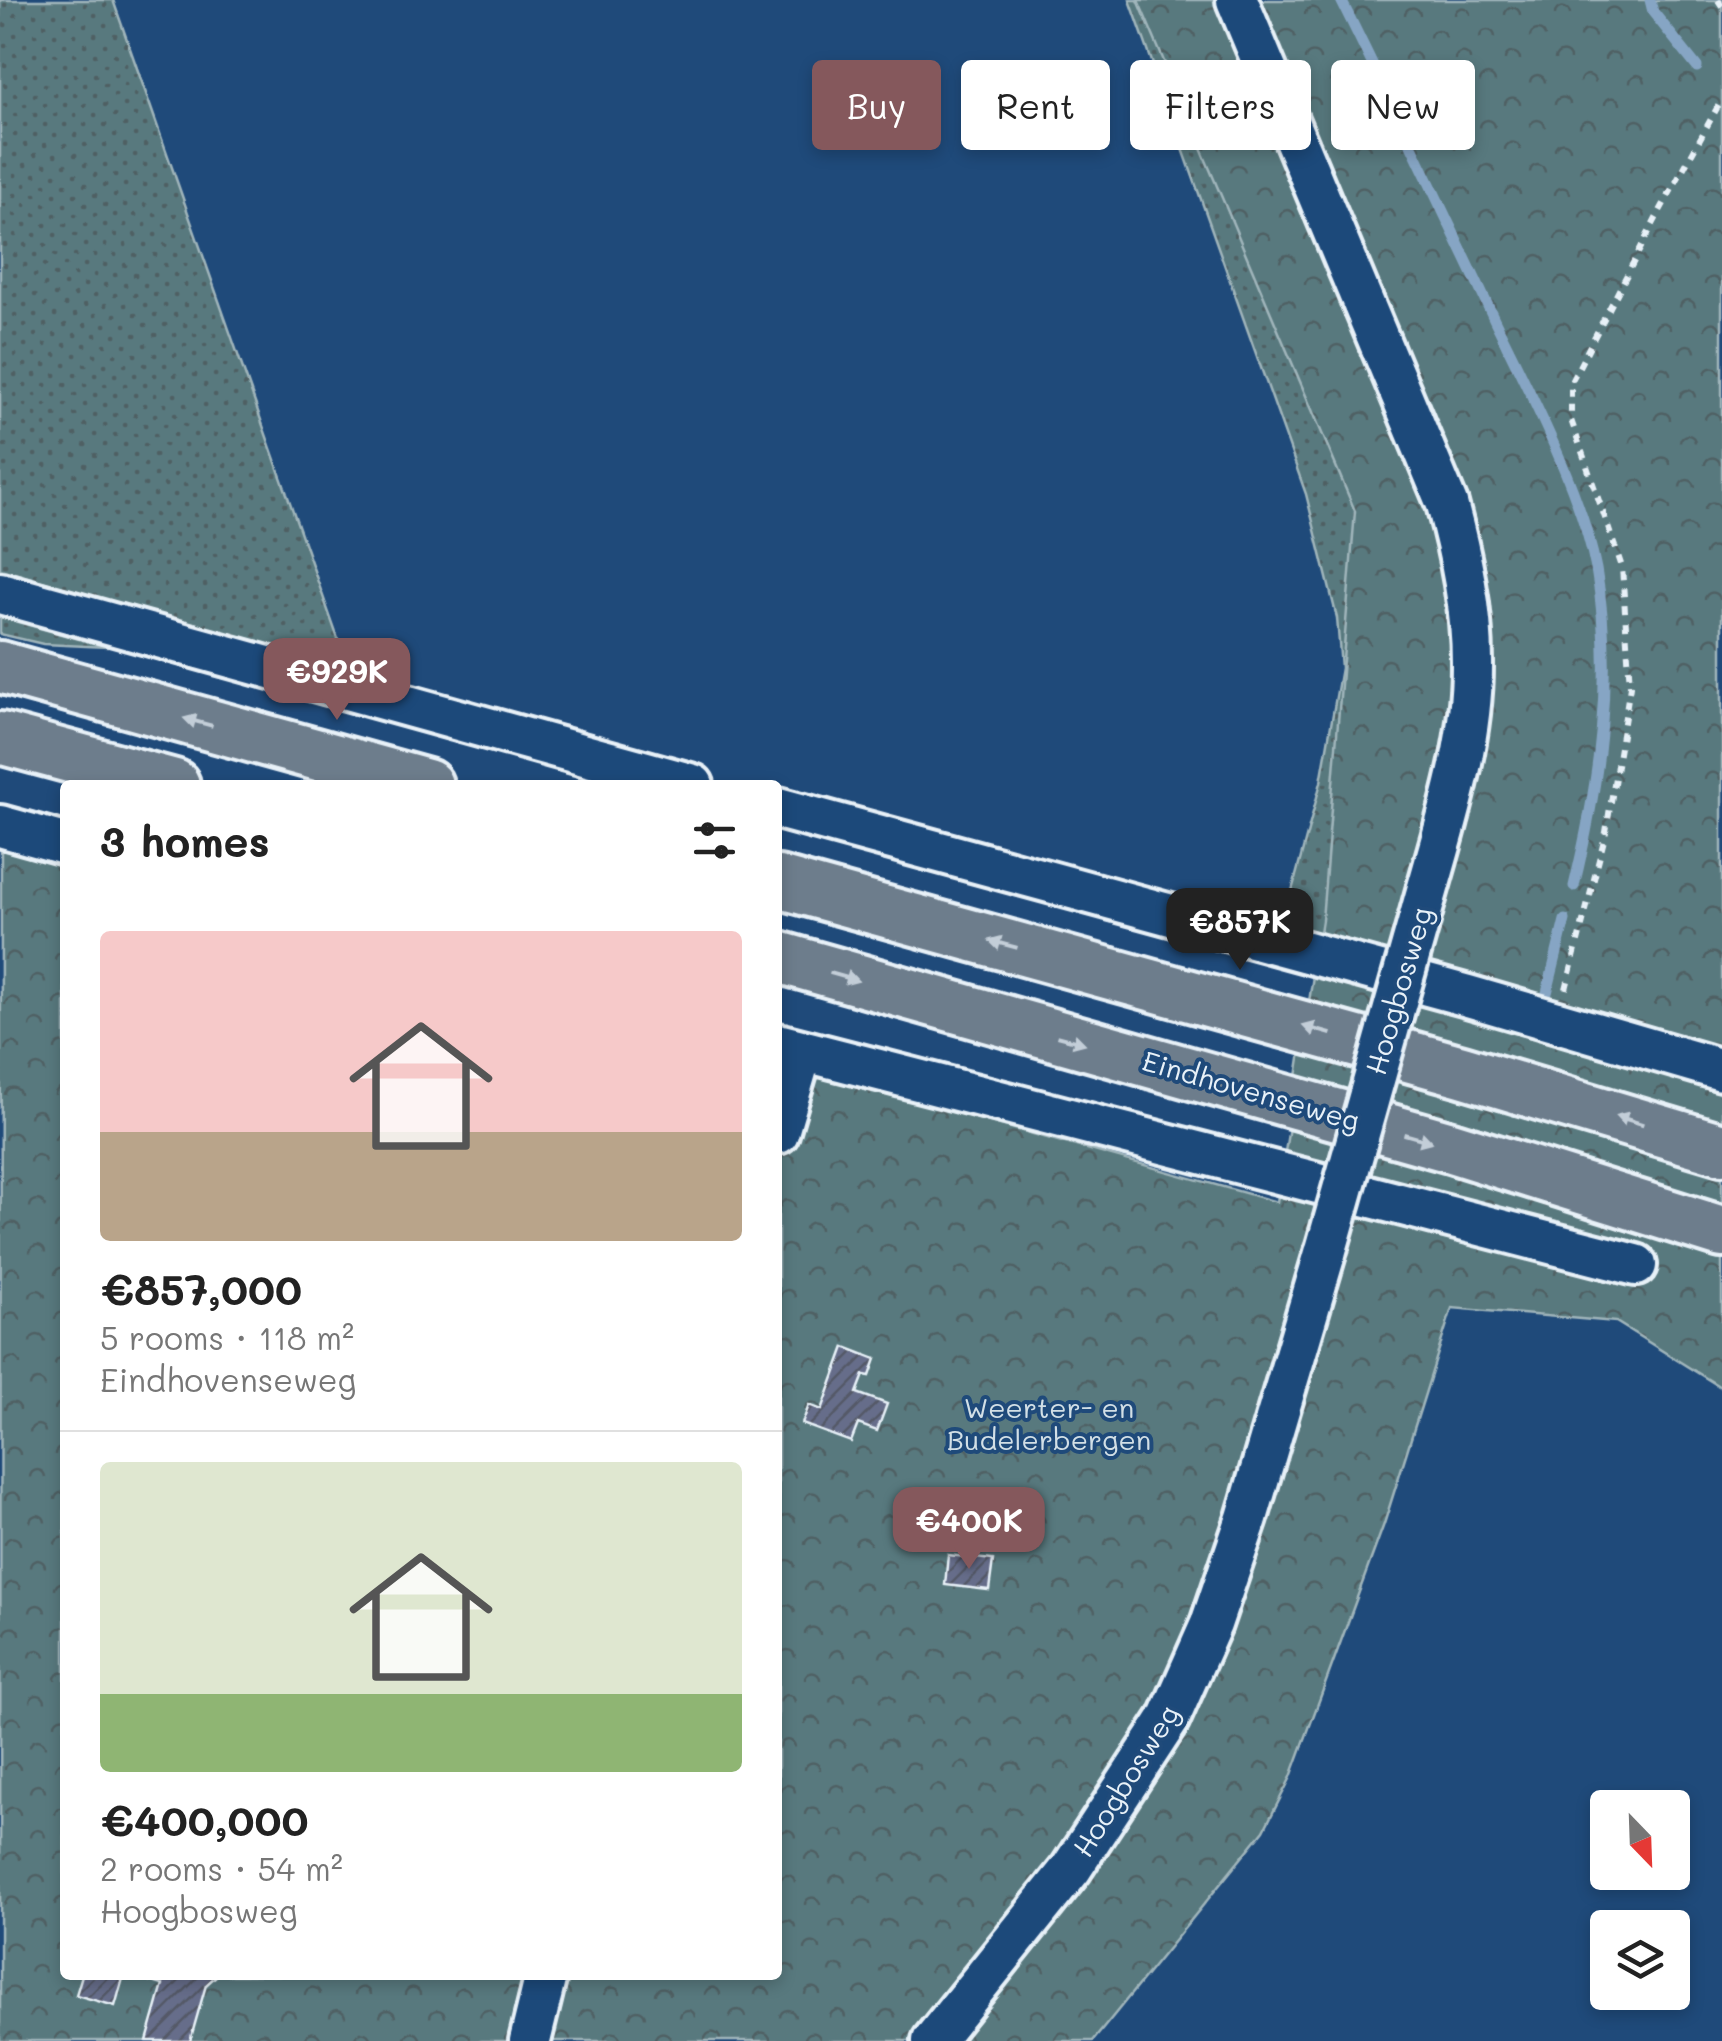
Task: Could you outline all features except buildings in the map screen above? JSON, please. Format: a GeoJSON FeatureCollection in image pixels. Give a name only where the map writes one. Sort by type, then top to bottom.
{"type":"FeatureCollection","features":[{"type":"Feature","properties":{"kind":"main road"},"geometry":{"type":"LineString","coordinates":[[0,667],[409,780]]}},
{"type":"Feature","properties":{"kind":"main road"},"geometry":{"type":"LineString","coordinates":[[0,738],[155,780]]}},
{"type":"Feature","properties":{"kind":"main road"},"geometry":{"type":"LineString","coordinates":[[782,883],[1462,1071],[1722,1149]]}},
{"type":"Feature","properties":{"kind":"main road","name":"Eindhovenseweg"},"geometry":{"type":"LineString","coordinates":[[782,959],[1451,1147],[1722,1232]]}},
{"type":"Feature","properties":{"kind":"street","name":"Hoogbosweg"},"geometry":{"type":"LineString","coordinates":[[933,2041],[1071,1869],[1169,1719],[1211,1624],[1247,1518],[1418,924],[1450,802],[1469,708],[1472,665],[1462,558],[1447,504],[1237,0]]}},
{"type":"Feature","properties":{"kind":"street"},"geometry":{"type":"LineString","coordinates":[[0,593],[675,780]]}},
{"type":"Feature","properties":{"kind":"street"},"geometry":{"type":"LineString","coordinates":[[782,809],[1722,1070]]}},
{"type":"Feature","properties":{"kind":"street"},"geometry":{"type":"LineString","coordinates":[[0,826],[60,843]]}},
{"type":"Feature","properties":{"kind":"street"},"geometry":{"type":"LineString","coordinates":[[782,1105],[790,1048],[1636,1265]]}},
{"type":"Feature","properties":{"kind":"street"},"geometry":{"type":"LineString","coordinates":[[531,2041],[545,1980]]}},
{"type":"Feature","properties":{"kind":"path"},"geometry":{"type":"LineString","coordinates":[[1558,1022],[1606,832],[1630,686],[1622,567],[1571,420],[1571,382],[1722,99]]}},
{"type":"Feature","properties":{"kind":"green space"},"geometry":{"type":"Polygon","coordinates":[[[0,0],[113,0],[349,670],[0,569],[0,0]]]}},
{"type":"Feature","properties":{"kind":"green space"},"geometry":{"type":"Polygon","coordinates":[[[1130,0],[1228,0],[1252,60],[1151,60],[1130,0]]]}},
{"type":"Feature","properties":{"kind":"green space","name":"Weerter- en Budelerbergen"},"geometry":{"type":"Polygon","coordinates":[[[1138,0],[1722,0],[1722,1388],[1616,1322],[1452,1308],[1384,1524],[1291,1777],[1264,1830],[1093,2041],[0,2041],[1,846],[60,862],[60,1980],[782,1980],[782,1064],[1277,1202],[1322,920],[1355,511],[1202,150],[1311,150],[1311,60],[1163,60],[1138,0]]]}},
{"type":"Feature","properties":{"kind":"green space"},"geometry":{"type":"Polygon","coordinates":[[[1183,150],[1289,150],[1443,527],[1390,957],[1284,921],[1321,782],[1341,668],[1337,618],[1306,494],[1183,150]]]}},
{"type":"Feature","properties":{"kind":"green space"},"geometry":{"type":"Polygon","coordinates":[[[0,617],[108,647],[43,644],[0,634],[0,617]]]}},
{"type":"Feature","properties":{"kind":"waterway"},"geometry":{"type":"LineString","coordinates":[[1341,0],[1539,412],[1589,539],[1602,609],[1604,689],[1591,808],[1574,886]]}},
{"type":"Feature","properties":{"kind":"waterway"},"geometry":{"type":"LineString","coordinates":[[1650,0],[1653,12],[1697,67]]}},
{"type":"Feature","properties":{"kind":"waterway"},"geometry":{"type":"LineString","coordinates":[[1547,993],[1565,920]]}}]}
